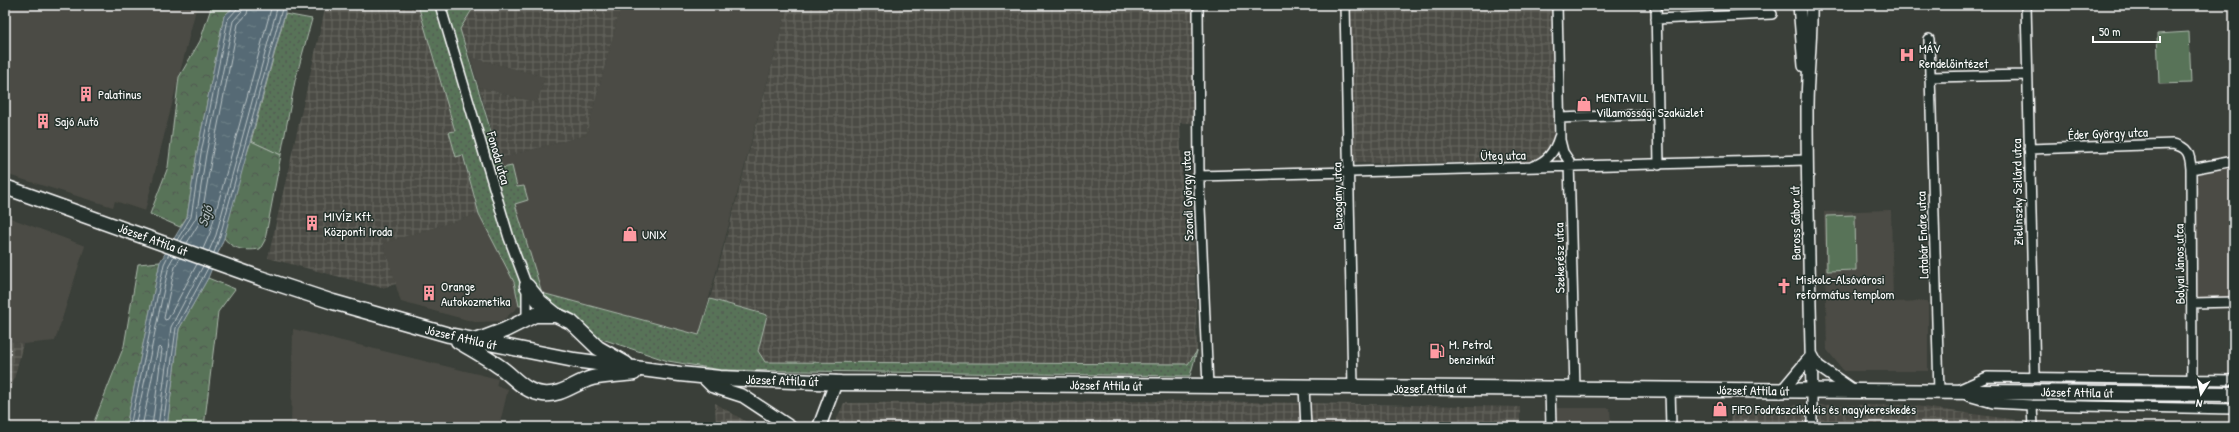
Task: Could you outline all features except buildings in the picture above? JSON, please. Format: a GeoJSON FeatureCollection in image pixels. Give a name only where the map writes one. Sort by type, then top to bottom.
{"type":"FeatureCollection","features":[{"type":"Feature","properties":{"kind":"main road","name":"József Attila út"},"geometry":{"type":"LineString","coordinates":[[5,187],[242,272],[333,302],[449,335],[506,348],[586,361],[702,376],[836,382],[1781,392],[1854,391],[2234,394]]}},
{"type":"Feature","properties":{"kind":"main road"},"geometry":{"type":"LineString","coordinates":[[527,286],[540,302],[556,315],[571,322],[598,348],[634,368]]}},
{"type":"Feature","properties":{"kind":"main road"},"geometry":{"type":"LineString","coordinates":[[476,341],[525,320],[546,314],[556,315]]}},
{"type":"Feature","properties":{"kind":"main road"},"geometry":{"type":"LineString","coordinates":[[514,378],[506,361],[506,348],[513,330],[525,320]]}},
{"type":"Feature","properties":{"kind":"main road"},"geometry":{"type":"LineString","coordinates":[[579,382],[586,361],[587,351],[583,334]]}},
{"type":"Feature","properties":{"kind":"main road"},"geometry":{"type":"LineString","coordinates":[[449,335],[498,366],[527,390],[544,394],[562,392],[571,389],[579,382],[600,377],[650,370]]}},
{"type":"Feature","properties":{"kind":"main road"},"geometry":{"type":"LineString","coordinates":[[702,376],[712,386],[747,399],[792,427]]}},
{"type":"Feature","properties":{"kind":"main road"},"geometry":{"type":"LineString","coordinates":[[816,425],[836,382]]}},
{"type":"Feature","properties":{"kind":"street","name":"Fonoda utca"},"geometry":{"type":"LineString","coordinates":[[440,5],[509,238],[527,286],[525,320]]}},
{"type":"Feature","properties":{"kind":"street","name":"Szondi György utca"},"geometry":{"type":"LineString","coordinates":[[1198,5],[1198,176],[1208,386]]}},
{"type":"Feature","properties":{"kind":"street","name":"Buzogány utca"},"geometry":{"type":"LineString","coordinates":[[1345,5],[1350,172],[1353,387]]}},
{"type":"Feature","properties":{"kind":"street","name":"Szekerész utca"},"geometry":{"type":"LineString","coordinates":[[1557,5],[1561,148],[1569,161],[1570,167],[1574,389]]}},
{"type":"Feature","properties":{"kind":"street"},"geometry":{"type":"LineString","coordinates":[[1656,5],[1659,165]]}},
{"type":"Feature","properties":{"kind":"street","name":"Baross Gábor út"},"geometry":{"type":"LineString","coordinates":[[1799,5],[1807,102]]}},
{"type":"Feature","properties":{"kind":"street","name":"Baross Gábor út"},"geometry":{"type":"LineString","coordinates":[[1811,5],[1812,30],[1807,102],[1807,160],[1812,391]]}},
{"type":"Feature","properties":{"kind":"street"},"geometry":{"type":"LineString","coordinates":[[1812,30],[1818,5]]}},
{"type":"Feature","properties":{"kind":"street","name":"Zielinszky Szilárd utca"},"geometry":{"type":"LineString","coordinates":[[2026,5],[2026,75],[2035,378]]}},
{"type":"Feature","properties":{"kind":"street"},"geometry":{"type":"LineString","coordinates":[[1656,19],[1772,14]]}},
{"type":"Feature","properties":{"kind":"street","name":"Latabár Endre utca"},"geometry":{"type":"LineString","coordinates":[[1930,39],[1939,392]]}},
{"type":"Feature","properties":{"kind":"street"},"geometry":{"type":"LineString","coordinates":[[1931,77],[2026,75]]}},
{"type":"Feature","properties":{"kind":"street"},"geometry":{"type":"LineString","coordinates":[[1560,118],[1658,114]]}},
{"type":"Feature","properties":{"kind":"street","name":"Szekerész utca"},"geometry":{"type":"LineString","coordinates":[[1523,168],[1539,164],[1548,157],[1557,143],[1560,128]]}},
{"type":"Feature","properties":{"kind":"street","name":"Éder György utca"},"geometry":{"type":"LineString","coordinates":[[2029,149],[2172,144],[2186,149]]}},
{"type":"Feature","properties":{"kind":"street","name":"Bolyai János utca"},"geometry":{"type":"LineString","coordinates":[[2186,149],[2190,154],[2191,169],[2193,303],[2192,380]]}},
{"type":"Feature","properties":{"kind":"street","name":"Üteg utca"},"geometry":{"type":"LineString","coordinates":[[1198,176],[1807,160]]}},
{"type":"Feature","properties":{"kind":"street"},"geometry":{"type":"LineString","coordinates":[[2191,169],[2234,161]]}},
{"type":"Feature","properties":{"kind":"street"},"geometry":{"type":"LineString","coordinates":[[2193,303],[2234,302]]}},
{"type":"Feature","properties":{"kind":"street"},"geometry":{"type":"LineString","coordinates":[[1781,392],[1812,355],[1818,366],[1854,391]]}},
{"type":"Feature","properties":{"kind":"street"},"geometry":{"type":"LineString","coordinates":[[1955,392],[1987,377],[2234,380]]}},
{"type":"Feature","properties":{"kind":"street"},"geometry":{"type":"LineString","coordinates":[[1304,387],[1306,427]]}},
{"type":"Feature","properties":{"kind":"street"},"geometry":{"type":"LineString","coordinates":[[1550,389],[1551,427]]}},
{"type":"Feature","properties":{"kind":"street"},"geometry":{"type":"LineString","coordinates":[[1670,390],[1671,427]]}},
{"type":"Feature","properties":{"kind":"street"},"geometry":{"type":"LineString","coordinates":[[1812,391],[1812,427]]}},
{"type":"Feature","properties":{"kind":"street"},"geometry":{"type":"LineString","coordinates":[[1955,392],[1993,403],[2234,409]]}},
{"type":"Feature","properties":{"kind":"street"},"geometry":{"type":"LineString","coordinates":[[2032,405],[2033,427]]}},
{"type":"Feature","properties":{"kind":"shaded area"},"geometry":{"type":"Polygon","coordinates":[[[5,5],[197,5],[145,211],[115,201],[113,207],[5,174],[5,5]]]}},
{"type":"Feature","properties":{"kind":"shaded area"},"geometry":{"type":"Polygon","coordinates":[[[326,5],[418,5],[455,131],[449,132],[457,157],[462,155],[479,214],[383,243],[396,284],[382,288],[268,258],[326,5]]]}},
{"type":"Feature","properties":{"kind":"shaded area"},"geometry":{"type":"Polygon","coordinates":[[[475,5],[617,5],[620,10],[586,135],[500,158],[479,87],[537,103],[545,77],[470,57],[460,29],[475,5]]]}},
{"type":"Feature","properties":{"kind":"shaded area"},"geometry":{"type":"Polygon","coordinates":[[[617,5],[788,5],[699,335],[542,293],[515,204],[524,186],[517,187],[512,166],[502,168],[500,158],[586,135],[620,10],[617,5]]]}},
{"type":"Feature","properties":{"kind":"shaded area"},"geometry":{"type":"Polygon","coordinates":[[[788,5],[1193,5],[1195,123],[1180,123],[1183,199],[1193,199],[1197,351],[1188,364],[765,362],[758,351],[767,315],[710,299],[788,5]]]}},
{"type":"Feature","properties":{"kind":"shaded area"},"geometry":{"type":"Polygon","coordinates":[[[1351,5],[1551,5],[1554,130],[1553,141],[1548,149],[1537,159],[1522,162],[1353,163],[1351,5]]]}},
{"type":"Feature","properties":{"kind":"shaded area"},"geometry":{"type":"Polygon","coordinates":[[[470,57],[545,77],[537,103],[479,87],[470,57]]]}},
{"type":"Feature","properties":{"kind":"shaded area"},"geometry":{"type":"Polygon","coordinates":[[[2234,167],[2234,299],[2197,300],[2193,175],[2234,167]]]}},
{"type":"Feature","properties":{"kind":"shaded area"},"geometry":{"type":"Polygon","coordinates":[[[1891,210],[1893,302],[1928,301],[1928,371],[1844,371],[1827,350],[1824,212],[1891,210]]]}},
{"type":"Feature","properties":{"kind":"shaded area"},"geometry":{"type":"Polygon","coordinates":[[[479,214],[514,282],[519,306],[502,321],[475,322],[401,302],[383,243],[479,214]]]}},
{"type":"Feature","properties":{"kind":"shaded area"},"geometry":{"type":"Polygon","coordinates":[[[5,216],[85,246],[55,341],[23,344],[5,340],[5,216]]]}},
{"type":"Feature","properties":{"kind":"shaded area"},"geometry":{"type":"Polygon","coordinates":[[[293,329],[498,379],[496,386],[508,389],[499,427],[291,427],[293,329]]]}},
{"type":"Feature","properties":{"kind":"shaded area"},"geometry":{"type":"Polygon","coordinates":[[[5,340],[23,344],[5,415],[5,340]]]}},
{"type":"Feature","properties":{"kind":"shaded area"},"geometry":{"type":"Polygon","coordinates":[[[1197,401],[1520,407],[1520,427],[833,427],[844,403],[1197,401]]]}},
{"type":"Feature","properties":{"kind":"shaded area"},"geometry":{"type":"Polygon","coordinates":[[[715,403],[755,427],[716,427],[715,403]]]}},
{"type":"Feature","properties":{"kind":"shaded area"},"geometry":{"type":"Polygon","coordinates":[[[1908,405],[2016,420],[2016,427],[1730,427],[1731,406],[1908,405]]]}},
{"type":"Feature","properties":{"kind":"shaded area"},"geometry":{"type":"Polygon","coordinates":[[[1557,408],[1610,408],[1611,427],[1557,427],[1557,408]]]}},
{"type":"Feature","properties":{"kind":"green space"},"geometry":{"type":"Polygon","coordinates":[[[212,5],[233,8],[224,16],[197,153],[187,217],[180,227],[150,214],[168,167],[179,77],[200,41],[212,5]]]}},
{"type":"Feature","properties":{"kind":"green space"},"geometry":{"type":"Polygon","coordinates":[[[418,5],[475,5],[460,29],[502,168],[512,166],[517,187],[524,186],[528,200],[515,204],[542,293],[699,335],[710,299],[767,315],[758,351],[765,362],[1188,364],[1197,351],[1190,376],[721,370],[668,361],[599,338],[570,312],[552,305],[519,306],[514,282],[479,214],[463,155],[456,157],[449,132],[455,131],[418,5]]]}},
{"type":"Feature","properties":{"kind":"green space"},"geometry":{"type":"Polygon","coordinates":[[[285,14],[312,19],[295,81],[281,155],[251,141],[285,14]]]}},
{"type":"Feature","properties":{"kind":"green space"},"geometry":{"type":"Polygon","coordinates":[[[2189,32],[2191,83],[2159,84],[2157,34],[2189,32]]]}},
{"type":"Feature","properties":{"kind":"green space"},"geometry":{"type":"Polygon","coordinates":[[[251,141],[281,155],[265,240],[260,249],[250,250],[240,249],[231,245],[224,238],[236,187],[251,141]]]}},
{"type":"Feature","properties":{"kind":"green space"},"geometry":{"type":"Polygon","coordinates":[[[1855,215],[1856,270],[1827,271],[1826,216],[1855,215]]]}},
{"type":"Feature","properties":{"kind":"green space"},"geometry":{"type":"Polygon","coordinates":[[[160,262],[126,427],[92,427],[124,346],[138,264],[160,262]]]}},
{"type":"Feature","properties":{"kind":"green space"},"geometry":{"type":"Polygon","coordinates":[[[208,278],[235,289],[218,312],[204,427],[167,427],[179,329],[208,278]]]}},
{"type":"Feature","properties":{"kind":"water","name":"Sajó"},"geometry":{"type":"Polygon","coordinates":[[[236,5],[287,5],[224,238],[208,278],[179,329],[167,427],[126,427],[160,262],[187,217],[197,153],[224,16],[236,5]]]}},
{"type":"Feature","properties":{"kind":"place","name":"MÁV Rendelőintézet"},"geometry":{"type":"Point","coordinates":[1907,55]}},
{"type":"Feature","properties":{"kind":"place","name":"Palatinus"},"geometry":{"type":"Point","coordinates":[86,94]}},
{"type":"Feature","properties":{"kind":"place","name":"MENTAVILL Villamossági Szaküzlet"},"geometry":{"type":"Point","coordinates":[1584,104]}},
{"type":"Feature","properties":{"kind":"place","name":"Sajó Autó"},"geometry":{"type":"Point","coordinates":[43,121]}},
{"type":"Feature","properties":{"kind":"place","name":"MIVÍZ Kft. Központi Iroda"},"geometry":{"type":"Point","coordinates":[312,223]}},
{"type":"Feature","properties":{"kind":"place","name":"UNIX"},"geometry":{"type":"Point","coordinates":[630,234]}},
{"type":"Feature","properties":{"kind":"place","name":"Miskolc-Alsóvárosi református templom"},"geometry":{"type":"Point","coordinates":[1784,286]}},
{"type":"Feature","properties":{"kind":"place","name":"Orange Autokozmetika"},"geometry":{"type":"Point","coordinates":[429,293]}},
{"type":"Feature","properties":{"kind":"place","name":"M. Petrol benzinkút"},"geometry":{"type":"Point","coordinates":[1437,351]}},
{"type":"Feature","properties":{"kind":"place","name":"FIFO Fodrászcikk kis és nagykereskedés"},"geometry":{"type":"Point","coordinates":[1720,409]}}]}
